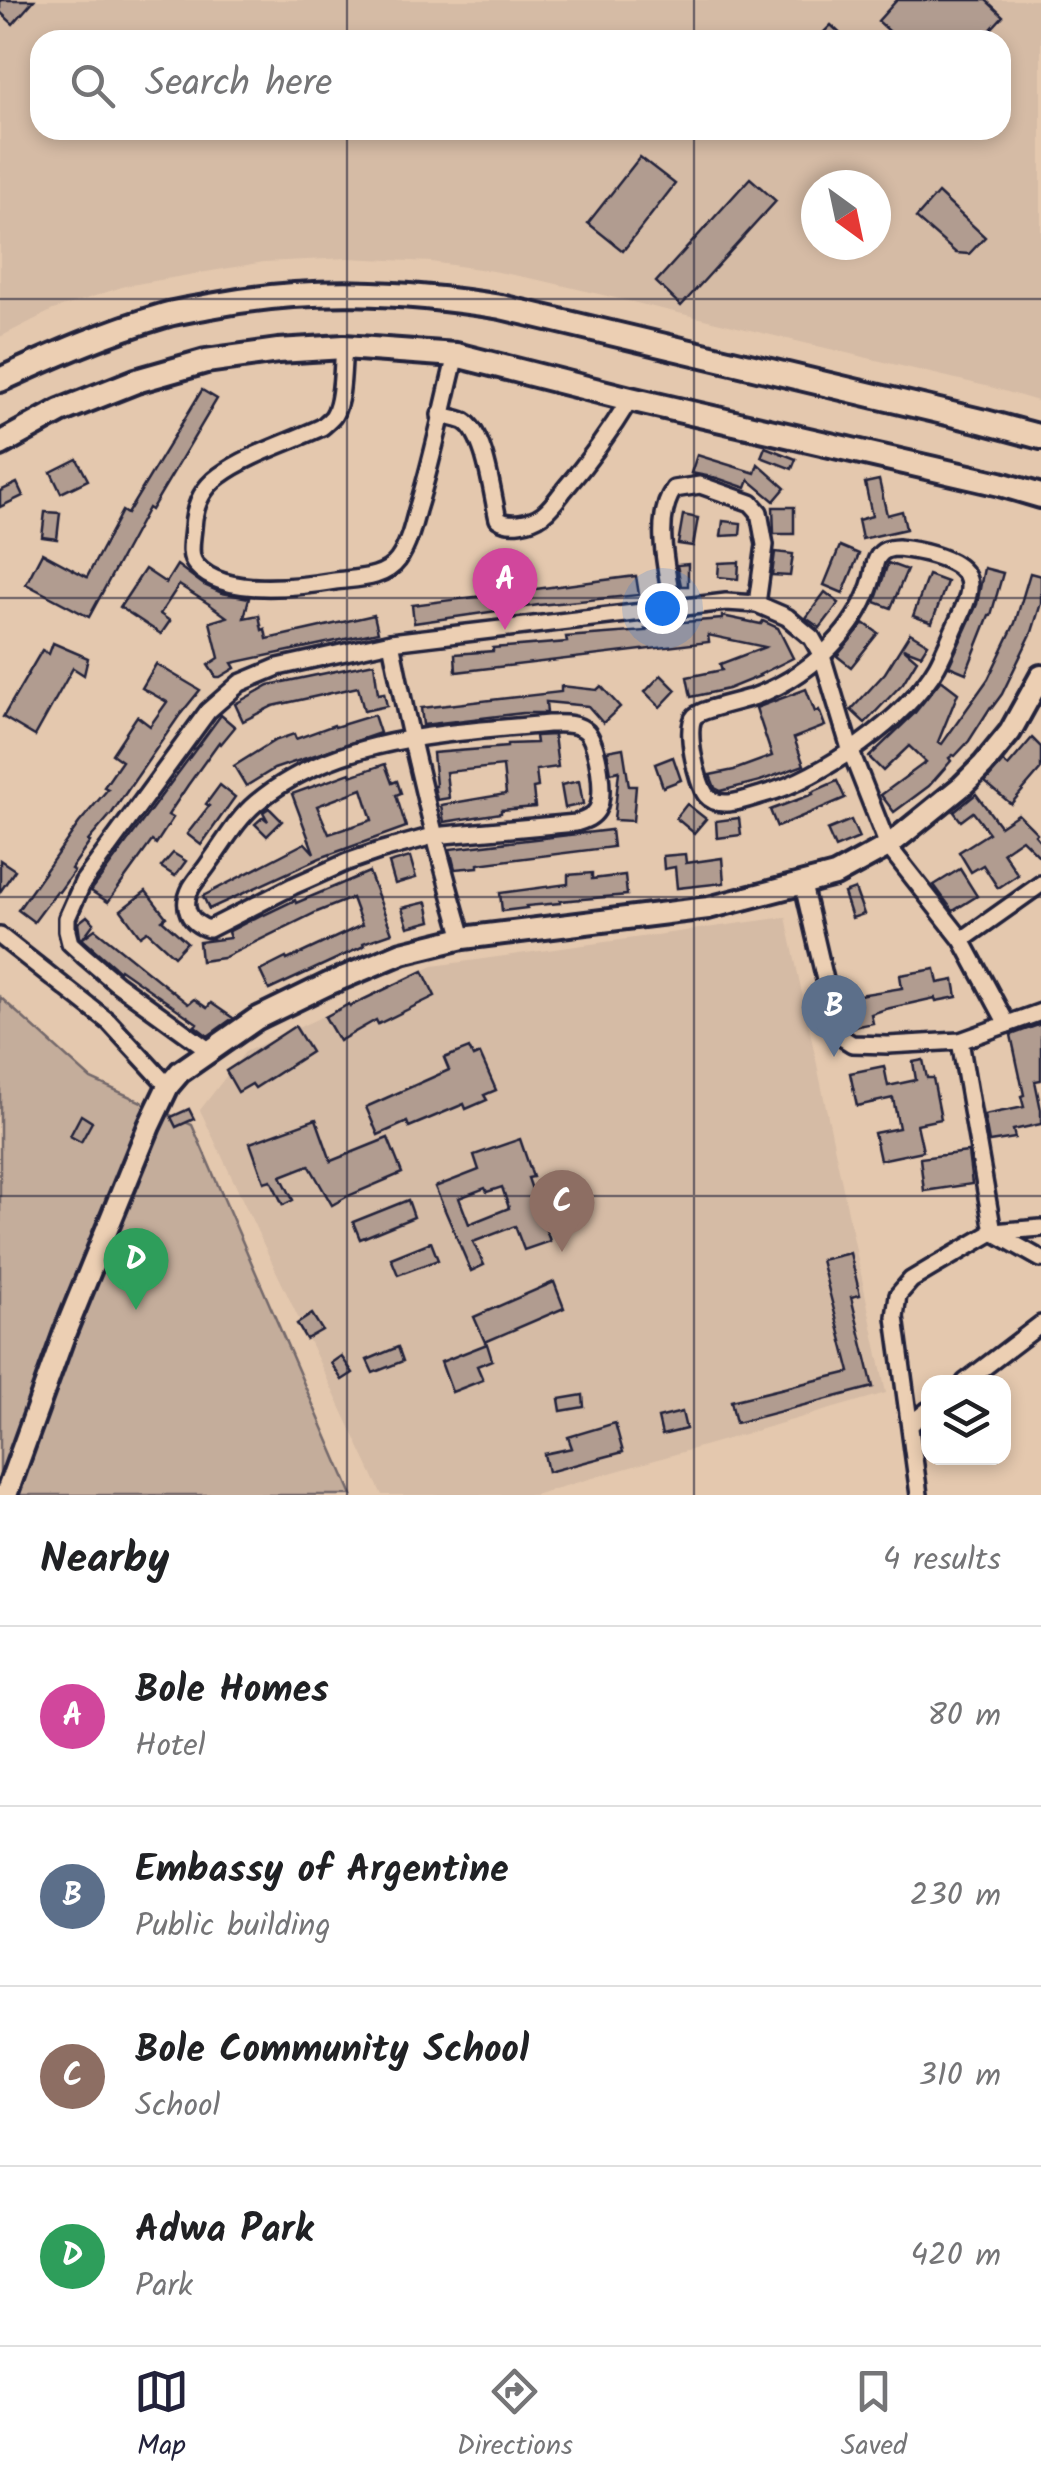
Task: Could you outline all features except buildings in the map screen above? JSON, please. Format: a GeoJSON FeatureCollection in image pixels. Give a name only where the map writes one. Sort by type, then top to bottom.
{"type":"FeatureCollection","features":[{"type":"Feature","properties":{"kind":"main road"},"geometry":{"type":"LineString","coordinates":[[0,380],[71,346],[168,314],[252,298],[349,292],[439,297],[501,307],[1041,437]]}},
{"type":"Feature","properties":{"kind":"main road"},"geometry":{"type":"LineString","coordinates":[[0,444],[60,411],[136,381],[188,366],[278,350],[344,347],[456,355],[1041,496]]}},
{"type":"Feature","properties":{"kind":"street"},"geometry":{"type":"LineString","coordinates":[[344,347],[338,402],[330,420],[230,468],[203,492],[193,519],[192,556],[209,576],[248,587],[293,588],[375,575],[396,564],[427,479],[456,355]]}},
{"type":"Feature","properties":{"kind":"street"},"geometry":{"type":"LineString","coordinates":[[440,415],[462,420],[472,428],[481,446],[498,519],[505,524],[531,520],[546,512],[586,466],[630,399]]}},
{"type":"Feature","properties":{"kind":"street"},"geometry":{"type":"LineString","coordinates":[[672,609],[662,521],[666,500],[674,489],[700,484],[751,504],[759,512],[765,545],[757,604]]}},
{"type":"Feature","properties":{"kind":"street"},"geometry":{"type":"LineString","coordinates":[[887,549],[916,550],[947,560],[968,576],[970,586],[965,605],[936,668],[900,712],[851,752],[769,793],[722,804],[705,794],[693,754],[690,726],[694,717],[774,688],[822,656],[854,617],[867,594],[878,557],[887,549]]}},
{"type":"Feature","properties":{"kind":"street"},"geometry":{"type":"LineString","coordinates":[[210,1051],[70,943],[66,918],[82,882],[208,711],[240,683],[278,668],[391,642],[726,602],[757,604],[787,616],[812,638],[822,656],[851,752],[888,846],[962,940],[1006,1024]]}},
{"type":"Feature","properties":{"kind":"street"},"geometry":{"type":"LineString","coordinates":[[391,642],[410,738],[463,938]]}},
{"type":"Feature","properties":{"kind":"street"},"geometry":{"type":"LineString","coordinates":[[6,1495],[72,1315],[148,1126],[168,1086],[180,1072],[256,1020],[328,984],[402,954],[463,938],[708,908],[835,875],[888,846],[983,765],[1010,732],[1041,676]]}},
{"type":"Feature","properties":{"kind":"street"},"geometry":{"type":"LineString","coordinates":[[548,724],[572,724],[586,731],[596,751],[601,798],[598,810],[590,818],[576,823],[434,836],[347,862],[209,928],[199,926],[186,909],[192,888],[234,826],[277,787],[313,768],[410,738],[548,724]]}},
{"type":"Feature","properties":{"kind":"street"},"geometry":{"type":"LineString","coordinates":[[962,940],[1041,884]]}},
{"type":"Feature","properties":{"kind":"street"},"geometry":{"type":"LineString","coordinates":[[803,885],[836,1027],[852,1044],[960,1041],[1041,1012]]}},
{"type":"Feature","properties":{"kind":"street"},"geometry":{"type":"LineString","coordinates":[[0,936],[109,1022],[168,1086]]}},
{"type":"Feature","properties":{"kind":"street"},"geometry":{"type":"LineString","coordinates":[[960,1041],[993,1232]]}},
{"type":"Feature","properties":{"kind":"street"},"geometry":{"type":"LineString","coordinates":[[919,1495],[895,1317],[898,1295],[911,1280],[993,1232],[1041,1228]]}},
{"type":"Feature","properties":{"kind":"street"},"geometry":{"type":"LineString","coordinates":[[993,1232],[1041,1259]]}},
{"type":"Feature","properties":{"kind":"street"},"geometry":{"type":"LineString","coordinates":[[973,1375],[1041,1324]]}},
{"type":"Feature","properties":{"kind":"street"},"geometry":{"type":"LineString","coordinates":[[911,1424],[921,1416]]}},
{"type":"Feature","properties":{"kind":"shaded area"},"geometry":{"type":"Polygon","coordinates":[[[0,0],[1041,0],[1041,402],[544,281],[431,262],[348,258],[264,262],[125,286],[53,310],[0,337],[0,0]]]}},
{"type":"Feature","properties":{"kind":"shaded area"},"geometry":{"type":"Polygon","coordinates":[[[786,917],[886,1393],[534,1495],[382,1495],[200,1110],[245,1052],[433,966],[786,917]]]}},
{"type":"Feature","properties":{"kind":"shaded area"},"geometry":{"type":"Polygon","coordinates":[[[0,997],[91,1079],[192,1125],[352,1495],[0,1495],[0,997]]]}},
{"type":"Feature","properties":{"kind":"place","name":"Bole Homes"},"geometry":{"type":"Point","coordinates":[505,630]}},
{"type":"Feature","properties":{"kind":"place","name":"Embassy of Argentine"},"geometry":{"type":"Point","coordinates":[834,1057]}},
{"type":"Feature","properties":{"kind":"place","name":"Bole Community School"},"geometry":{"type":"Point","coordinates":[562,1252]}},
{"type":"Feature","properties":{"kind":"place","name":"Adwa Park"},"geometry":{"type":"Point","coordinates":[136,1310]}}]}
